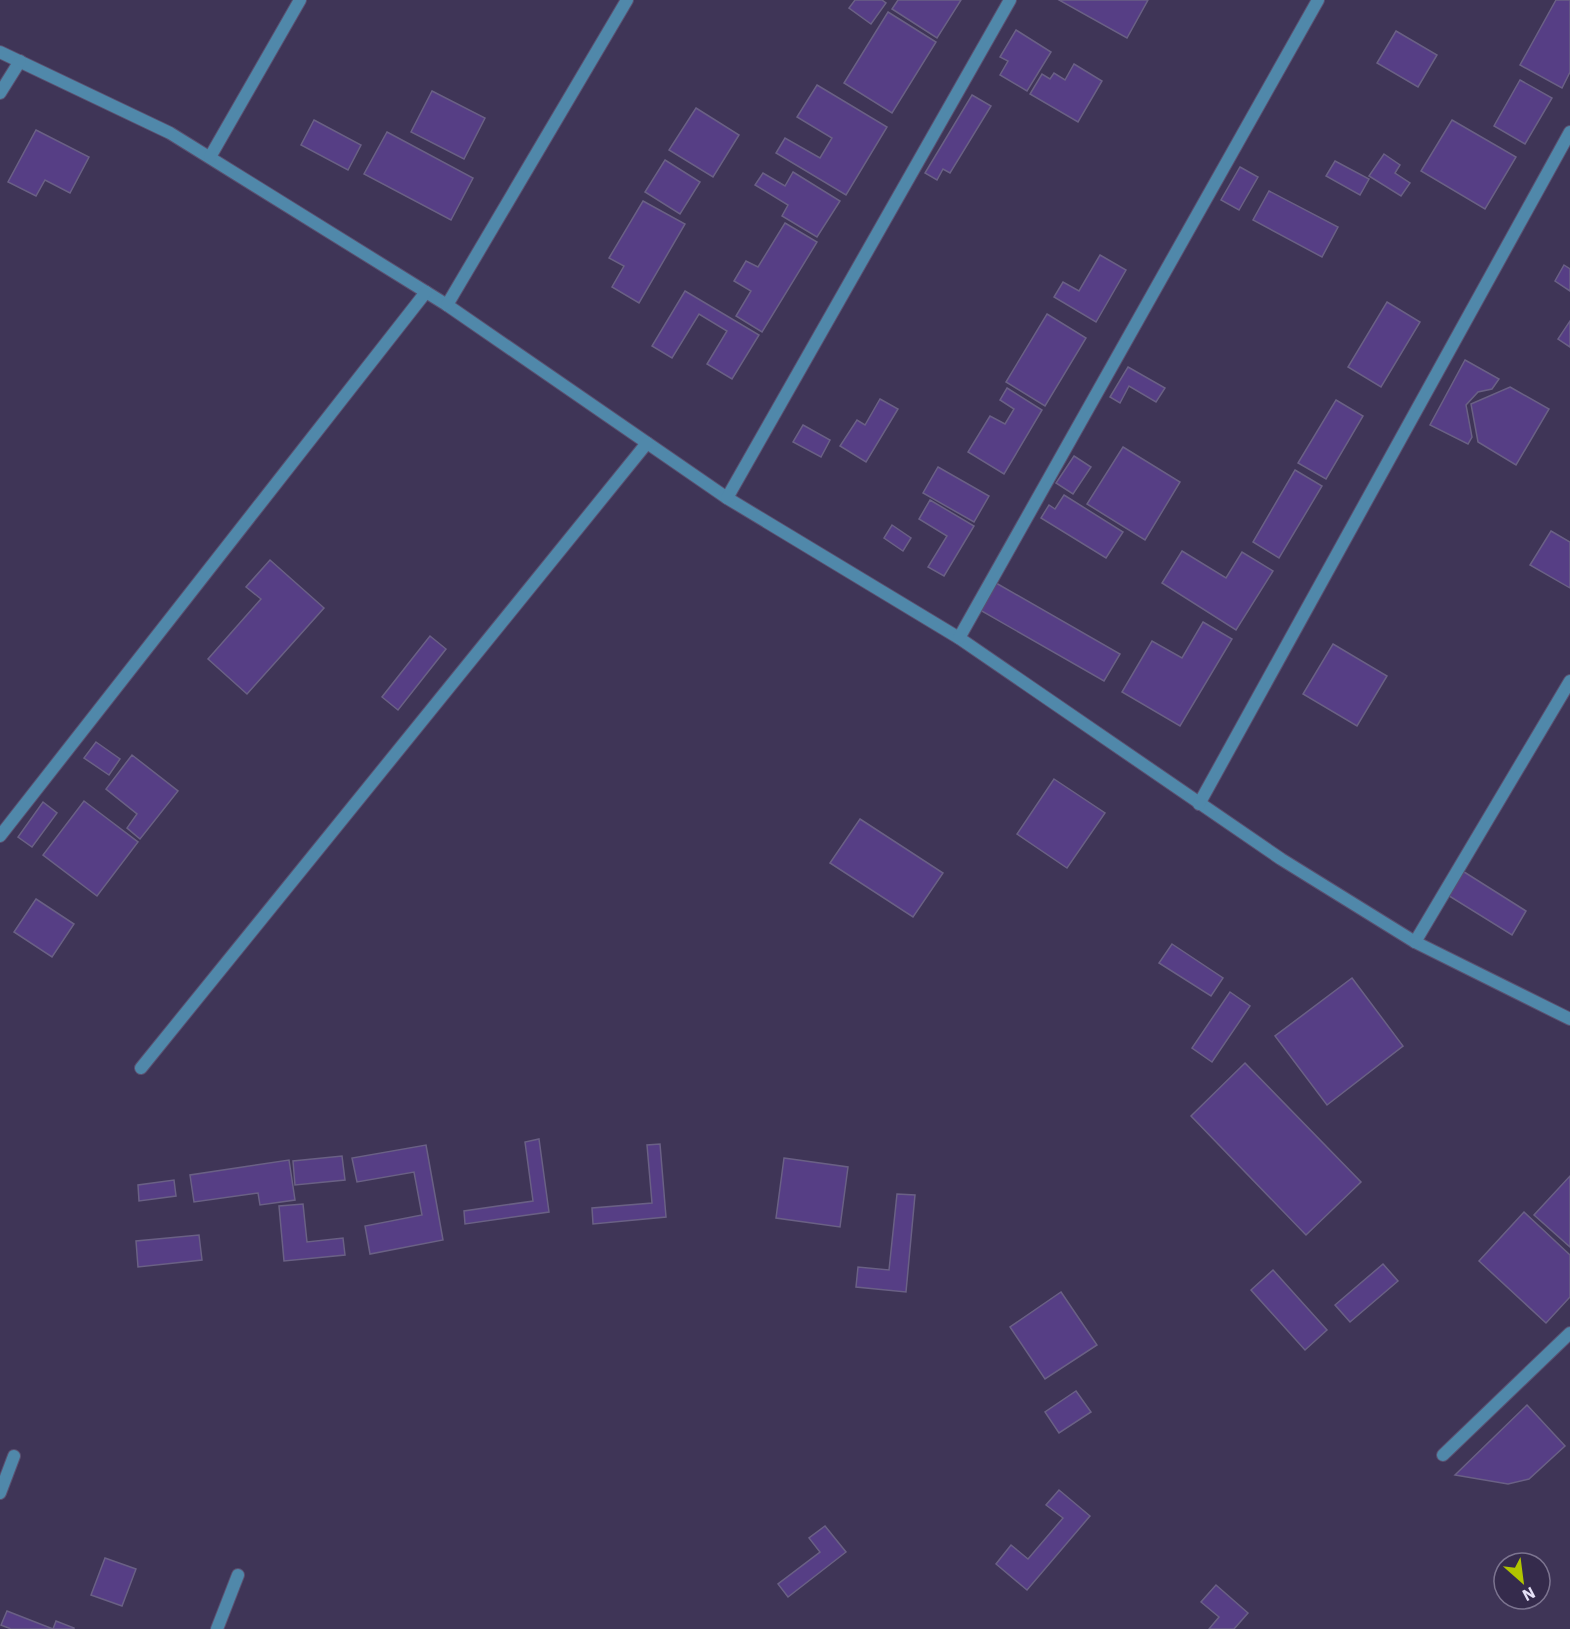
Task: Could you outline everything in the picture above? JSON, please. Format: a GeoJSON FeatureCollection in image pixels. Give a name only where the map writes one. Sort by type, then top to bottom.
{"type":"FeatureCollection","features":[{"type":"Feature","properties":{"kind":"street"},"geometry":{"type":"LineString","coordinates":[[210,157],[300,0]]}},
{"type":"Feature","properties":{"kind":"street"},"geometry":{"type":"LineString","coordinates":[[447,305],[627,0]]}},
{"type":"Feature","properties":{"kind":"street"},"geometry":{"type":"LineString","coordinates":[[727,498],[1011,0]]}},
{"type":"Feature","properties":{"kind":"street"},"geometry":{"type":"LineString","coordinates":[[959,638],[1318,0]]}},
{"type":"Feature","properties":{"kind":"street"},"geometry":{"type":"LineString","coordinates":[[0,52],[170,132],[447,305],[727,498],[959,638],[1199,804],[1415,942],[1570,1019]]}},
{"type":"Feature","properties":{"kind":"street"},"geometry":{"type":"LineString","coordinates":[[0,93],[20,61]]}},
{"type":"Feature","properties":{"kind":"street"},"geometry":{"type":"LineString","coordinates":[[1199,804],[1570,132]]}},
{"type":"Feature","properties":{"kind":"street"},"geometry":{"type":"LineString","coordinates":[[0,836],[426,292]]}},
{"type":"Feature","properties":{"kind":"street"},"geometry":{"type":"LineString","coordinates":[[141,1068],[647,443]]}},
{"type":"Feature","properties":{"kind":"street"},"geometry":{"type":"LineString","coordinates":[[1415,942],[1570,681]]}},
{"type":"Feature","properties":{"kind":"street"},"geometry":{"type":"LineString","coordinates":[[1443,1455],[1570,1333]]}},
{"type":"Feature","properties":{"kind":"street"},"geometry":{"type":"LineString","coordinates":[[0,1493],[15,1456]]}},
{"type":"Feature","properties":{"kind":"street"},"geometry":{"type":"LineString","coordinates":[[217,1629],[238,1575]]}},
{"type":"Feature","properties":{"kind":"building"},"geometry":{"type":"Polygon","coordinates":[[[855,0],[882,0],[886,3],[871,24],[849,8],[855,0]]]}},
{"type":"Feature","properties":{"kind":"building"},"geometry":{"type":"Polygon","coordinates":[[[898,0],[961,0],[937,38],[892,9],[898,0]]]}},
{"type":"Feature","properties":{"kind":"building"},"geometry":{"type":"Polygon","coordinates":[[[1059,0],[1148,0],[1127,38],[1059,0]]]}},
{"type":"Feature","properties":{"kind":"building"},"geometry":{"type":"Polygon","coordinates":[[[1556,0],[1570,0],[1570,72],[1562,88],[1520,65],[1556,0]]]}},
{"type":"Feature","properties":{"kind":"building"},"geometry":{"type":"Polygon","coordinates":[[[888,12],[936,42],[892,113],[844,83],[888,12]]]}},
{"type":"Feature","properties":{"kind":"building"},"geometry":{"type":"Polygon","coordinates":[[[1016,30],[1051,52],[1027,91],[1000,75],[1008,61],[1000,57],[1016,30]]]}},
{"type":"Feature","properties":{"kind":"building"},"geometry":{"type":"Polygon","coordinates":[[[1396,31],[1437,55],[1418,87],[1377,63],[1396,31]]]}},
{"type":"Feature","properties":{"kind":"building"},"geometry":{"type":"Polygon","coordinates":[[[1074,64],[1102,81],[1078,122],[1030,94],[1042,74],[1050,79],[1054,73],[1065,80],[1074,64]]]}},
{"type":"Feature","properties":{"kind":"building"},"geometry":{"type":"Polygon","coordinates":[[[1520,80],[1552,98],[1525,144],[1494,126],[1520,80]]]}},
{"type":"Feature","properties":{"kind":"building"},"geometry":{"type":"Polygon","coordinates":[[[817,85],[887,127],[846,195],[776,153],[785,138],[820,158],[832,138],[797,117],[817,85]]]}},
{"type":"Feature","properties":{"kind":"building"},"geometry":{"type":"Polygon","coordinates":[[[432,91],[485,118],[464,159],[411,132],[432,91]]]}},
{"type":"Feature","properties":{"kind":"building"},"geometry":{"type":"Polygon","coordinates":[[[972,95],[991,106],[950,173],[943,169],[937,180],[925,173],[972,95]]]}},
{"type":"Feature","properties":{"kind":"building"},"geometry":{"type":"Polygon","coordinates":[[[696,108],[739,135],[713,177],[669,150],[696,108]]]}},
{"type":"Feature","properties":{"kind":"building"},"geometry":{"type":"Polygon","coordinates":[[[314,120],[361,145],[348,170],[301,145],[314,120]]]}},
{"type":"Feature","properties":{"kind":"building"},"geometry":{"type":"Polygon","coordinates":[[[1452,120],[1516,157],[1485,209],[1421,171],[1452,120]]]}},
{"type":"Feature","properties":{"kind":"building"},"geometry":{"type":"Polygon","coordinates":[[[36,130],[89,157],[70,193],[45,180],[36,196],[8,182],[36,130]]]}},
{"type":"Feature","properties":{"kind":"building"},"geometry":{"type":"Polygon","coordinates":[[[387,132],[473,178],[451,220],[364,174],[387,132]]]}},
{"type":"Feature","properties":{"kind":"building"},"geometry":{"type":"Polygon","coordinates":[[[1384,154],[1400,165],[1395,173],[1410,183],[1401,196],[1369,176],[1384,154]]]}},
{"type":"Feature","properties":{"kind":"building"},"geometry":{"type":"Polygon","coordinates":[[[665,160],[700,182],[680,214],[645,192],[665,160]]]}},
{"type":"Feature","properties":{"kind":"building"},"geometry":{"type":"Polygon","coordinates":[[[1335,161],[1369,179],[1360,195],[1326,176],[1335,161]]]}},
{"type":"Feature","properties":{"kind":"building"},"geometry":{"type":"Polygon","coordinates":[[[1240,167],[1258,177],[1239,210],[1221,200],[1240,167]]]}},
{"type":"Feature","properties":{"kind":"building"},"geometry":{"type":"Polygon","coordinates":[[[793,172],[840,201],[817,237],[782,216],[788,205],[755,185],[763,173],[785,186],[793,172]]]}},
{"type":"Feature","properties":{"kind":"building"},"geometry":{"type":"Polygon","coordinates":[[[1269,191],[1338,227],[1322,257],[1253,220],[1269,191]]]}},
{"type":"Feature","properties":{"kind":"building"},"geometry":{"type":"Polygon","coordinates":[[[643,201],[685,224],[639,303],[612,287],[624,266],[609,258],[643,201]]]}},
{"type":"Feature","properties":{"kind":"building"},"geometry":{"type":"Polygon","coordinates":[[[785,223],[817,242],[762,332],[736,316],[751,291],[734,281],[746,261],[758,267],[785,223]]]}},
{"type":"Feature","properties":{"kind":"building"},"geometry":{"type":"Polygon","coordinates":[[[1100,255],[1126,270],[1096,322],[1054,297],[1063,282],[1079,291],[1100,255]]]}},
{"type":"Feature","properties":{"kind":"building"},"geometry":{"type":"Polygon","coordinates":[[[1564,265],[1570,269],[1570,291],[1555,281],[1564,265]]]}},
{"type":"Feature","properties":{"kind":"building"},"geometry":{"type":"Polygon","coordinates":[[[685,291],[759,335],[732,379],[707,364],[727,331],[699,314],[672,358],[652,346],[685,291]]]}},
{"type":"Feature","properties":{"kind":"building"},"geometry":{"type":"Polygon","coordinates":[[[1387,302],[1420,322],[1381,387],[1348,367],[1387,302]]]}},
{"type":"Feature","properties":{"kind":"building"},"geometry":{"type":"Polygon","coordinates":[[[1047,314],[1086,338],[1045,406],[1006,382],[1047,314]]]}},
{"type":"Feature","properties":{"kind":"building"},"geometry":{"type":"Polygon","coordinates":[[[1570,321],[1570,347],[1558,339],[1570,321]]]}},
{"type":"Feature","properties":{"kind":"building"},"geometry":{"type":"Polygon","coordinates":[[[1465,360],[1499,379],[1492,389],[1478,392],[1466,405],[1472,437],[1468,444],[1430,425],[1465,360]]]}},
{"type":"Feature","properties":{"kind":"building"},"geometry":{"type":"Polygon","coordinates":[[[1128,367],[1165,388],[1156,402],[1129,386],[1120,403],[1110,397],[1128,367]]]}},
{"type":"Feature","properties":{"kind":"building"},"geometry":{"type":"Polygon","coordinates":[[[1510,387],[1549,409],[1516,465],[1478,442],[1471,404],[1510,387]]]}},
{"type":"Feature","properties":{"kind":"building"},"geometry":{"type":"Polygon","coordinates":[[[1007,388],[1042,410],[1004,474],[968,452],[990,416],[1005,424],[1014,409],[1000,400],[1007,388]]]}},
{"type":"Feature","properties":{"kind":"building"},"geometry":{"type":"Polygon","coordinates":[[[880,399],[898,409],[866,462],[840,446],[857,420],[865,425],[880,399]]]}},
{"type":"Feature","properties":{"kind":"building"},"geometry":{"type":"Polygon","coordinates":[[[1336,400],[1363,416],[1326,479],[1298,463],[1336,400]]]}},
{"type":"Feature","properties":{"kind":"building"},"geometry":{"type":"Polygon","coordinates":[[[803,425],[830,440],[821,457],[793,442],[803,425]]]}},
{"type":"Feature","properties":{"kind":"building"},"geometry":{"type":"Polygon","coordinates":[[[1123,447],[1180,482],[1145,540],[1087,504],[1123,447]]]}},
{"type":"Feature","properties":{"kind":"building"},"geometry":{"type":"Polygon","coordinates":[[[1074,456],[1091,467],[1073,494],[1056,483],[1074,456]]]}},
{"type":"Feature","properties":{"kind":"building"},"geometry":{"type":"Polygon","coordinates":[[[938,467],[989,496],[974,522],[923,493],[938,467]]]}},
{"type":"Feature","properties":{"kind":"building"},"geometry":{"type":"Polygon","coordinates":[[[1295,470],[1322,486],[1279,558],[1253,542],[1295,470]]]}},
{"type":"Feature","properties":{"kind":"building"},"geometry":{"type":"Polygon","coordinates":[[[1064,495],[1123,532],[1106,558],[1041,518],[1049,505],[1055,509],[1064,495]]]}},
{"type":"Feature","properties":{"kind":"building"},"geometry":{"type":"Polygon","coordinates":[[[930,500],[974,526],[944,576],[928,567],[947,536],[919,519],[930,500]]]}},
{"type":"Feature","properties":{"kind":"building"},"geometry":{"type":"Polygon","coordinates":[[[892,525],[911,538],[903,551],[884,538],[892,525]]]}},
{"type":"Feature","properties":{"kind":"building"},"geometry":{"type":"Polygon","coordinates":[[[1551,531],[1570,542],[1570,588],[1530,565],[1551,531]]]}},
{"type":"Feature","properties":{"kind":"building"},"geometry":{"type":"Polygon","coordinates":[[[1182,551],[1226,578],[1242,552],[1273,571],[1236,630],[1162,583],[1182,551]]]}},
{"type":"Feature","properties":{"kind":"building"},"geometry":{"type":"Polygon","coordinates":[[[270,560],[324,608],[247,694],[208,659],[261,599],[246,587],[270,560]]]}},
{"type":"Feature","properties":{"kind":"building"},"geometry":{"type":"Polygon","coordinates":[[[996,583],[1120,654],[1104,681],[980,610],[996,583]]]}},
{"type":"Feature","properties":{"kind":"building"},"geometry":{"type":"Polygon","coordinates":[[[1203,622],[1232,639],[1180,726],[1122,692],[1152,641],[1182,658],[1203,622]]]}},
{"type":"Feature","properties":{"kind":"building"},"geometry":{"type":"Polygon","coordinates":[[[430,636],[446,649],[398,710],[382,697],[430,636]]]}},
{"type":"Feature","properties":{"kind":"building"},"geometry":{"type":"Polygon","coordinates":[[[1333,644],[1387,676],[1357,726],[1303,694],[1333,644]]]}},
{"type":"Feature","properties":{"kind":"building"},"geometry":{"type":"Polygon","coordinates":[[[96,742],[120,759],[109,775],[84,758],[96,742]]]}},
{"type":"Feature","properties":{"kind":"building"},"geometry":{"type":"Polygon","coordinates":[[[132,755],[178,791],[140,839],[127,828],[137,814],[106,789],[132,755]]]}},
{"type":"Feature","properties":{"kind":"building"},"geometry":{"type":"Polygon","coordinates":[[[1054,779],[1105,813],[1067,868],[1017,834],[1054,779]]]}},
{"type":"Feature","properties":{"kind":"building"},"geometry":{"type":"Polygon","coordinates":[[[84,801],[138,842],[97,896],[43,855],[84,801]]]}},
{"type":"Feature","properties":{"kind":"building"},"geometry":{"type":"Polygon","coordinates":[[[43,802],[57,813],[32,847],[18,837],[43,802]]]}},
{"type":"Feature","properties":{"kind":"building"},"geometry":{"type":"Polygon","coordinates":[[[860,819],[943,873],[913,917],[830,863],[860,819]]]}},
{"type":"Feature","properties":{"kind":"building"},"geometry":{"type":"Polygon","coordinates":[[[1461,870],[1526,911],[1512,935],[1446,894],[1461,870]]]}},
{"type":"Feature","properties":{"kind":"building"},"geometry":{"type":"Polygon","coordinates":[[[36,899],[74,924],[52,957],[14,932],[36,899]]]}},
{"type":"Feature","properties":{"kind":"building"},"geometry":{"type":"Polygon","coordinates":[[[1172,944],[1223,978],[1211,996],[1159,963],[1172,944]]]}},
{"type":"Feature","properties":{"kind":"building"},"geometry":{"type":"Polygon","coordinates":[[[1352,978],[1403,1046],[1327,1105],[1275,1036],[1352,978]]]}},
{"type":"Feature","properties":{"kind":"building"},"geometry":{"type":"Polygon","coordinates":[[[1230,992],[1250,1006],[1212,1062],[1192,1048],[1230,992]]]}},
{"type":"Feature","properties":{"kind":"building"},"geometry":{"type":"Polygon","coordinates":[[[1245,1063],[1361,1182],[1306,1235],[1191,1116],[1245,1063]]]}},
{"type":"Feature","properties":{"kind":"building"},"geometry":{"type":"Polygon","coordinates":[[[539,1139],[549,1212],[465,1224],[464,1211],[533,1201],[525,1142],[539,1139]]]}},
{"type":"Feature","properties":{"kind":"building"},"geometry":{"type":"Polygon","coordinates":[[[660,1144],[666,1217],[593,1224],[592,1208],[652,1203],[647,1145],[660,1144]]]}},
{"type":"Feature","properties":{"kind":"building"},"geometry":{"type":"Polygon","coordinates":[[[426,1145],[443,1240],[370,1254],[365,1226],[422,1215],[414,1172],[357,1182],[352,1158],[426,1145]]]}},
{"type":"Feature","properties":{"kind":"building"},"geometry":{"type":"Polygon","coordinates":[[[342,1156],[345,1180],[295,1185],[293,1161],[342,1156]]]}},
{"type":"Feature","properties":{"kind":"building"},"geometry":{"type":"Polygon","coordinates":[[[784,1158],[848,1167],[840,1227],[776,1218],[784,1158]]]}},
{"type":"Feature","properties":{"kind":"building"},"geometry":{"type":"Polygon","coordinates":[[[289,1160],[295,1200],[260,1205],[258,1193],[194,1202],[190,1175],[289,1160]]]}},
{"type":"Feature","properties":{"kind":"building"},"geometry":{"type":"Polygon","coordinates":[[[1570,1176],[1570,1247],[1534,1215],[1570,1176]]]}},
{"type":"Feature","properties":{"kind":"building"},"geometry":{"type":"Polygon","coordinates":[[[174,1180],[176,1196],[139,1201],[138,1185],[174,1180]]]}},
{"type":"Feature","properties":{"kind":"building"},"geometry":{"type":"Polygon","coordinates":[[[897,1194],[915,1195],[906,1292],[856,1287],[858,1267],[889,1270],[897,1194]]]}},
{"type":"Feature","properties":{"kind":"building"},"geometry":{"type":"Polygon","coordinates":[[[303,1204],[307,1242],[343,1238],[345,1255],[284,1261],[279,1206],[303,1204]]]}},
{"type":"Feature","properties":{"kind":"building"},"geometry":{"type":"Polygon","coordinates":[[[1524,1212],[1570,1255],[1570,1297],[1546,1323],[1479,1261],[1524,1212]]]}},
{"type":"Feature","properties":{"kind":"building"},"geometry":{"type":"Polygon","coordinates":[[[199,1235],[202,1260],[138,1267],[136,1241],[199,1235]]]}},
{"type":"Feature","properties":{"kind":"building"},"geometry":{"type":"Polygon","coordinates":[[[1383,1264],[1398,1281],[1350,1322],[1335,1305],[1383,1264]]]}},
{"type":"Feature","properties":{"kind":"building"},"geometry":{"type":"Polygon","coordinates":[[[1273,1270],[1327,1330],[1305,1350],[1251,1290],[1273,1270]]]}},
{"type":"Feature","properties":{"kind":"building"},"geometry":{"type":"Polygon","coordinates":[[[1061,1292],[1097,1345],[1045,1379],[1010,1327],[1061,1292]]]}},
{"type":"Feature","properties":{"kind":"building"},"geometry":{"type":"Polygon","coordinates":[[[1076,1391],[1091,1412],[1059,1433],[1045,1412],[1076,1391]]]}},
{"type":"Feature","properties":{"kind":"building"},"geometry":{"type":"Polygon","coordinates":[[[1527,1405],[1565,1446],[1529,1479],[1508,1484],[1455,1475],[1527,1405]]]}},
{"type":"Feature","properties":{"kind":"building"},"geometry":{"type":"Polygon","coordinates":[[[1059,1490],[1090,1516],[1027,1590],[996,1564],[1011,1545],[1028,1559],[1063,1518],[1046,1505],[1059,1490]]]}},
{"type":"Feature","properties":{"kind":"building"},"geometry":{"type":"Polygon","coordinates":[[[825,1526],[846,1552],[788,1597],[778,1584],[820,1552],[809,1538],[825,1526]]]}},
{"type":"Feature","properties":{"kind":"building"},"geometry":{"type":"Polygon","coordinates":[[[105,1558],[136,1569],[122,1606],[91,1595],[105,1558]]]}},
{"type":"Feature","properties":{"kind":"building"},"geometry":{"type":"Polygon","coordinates":[[[1216,1585],[1248,1613],[1234,1629],[1209,1629],[1219,1617],[1201,1602],[1216,1585]]]}},
{"type":"Feature","properties":{"kind":"building"},"geometry":{"type":"Polygon","coordinates":[[[7,1611],[53,1629],[11,1629],[1,1625],[7,1611]]]}},
{"type":"Feature","properties":{"kind":"building"},"geometry":{"type":"Polygon","coordinates":[[[56,1621],[74,1628],[74,1629],[53,1629],[56,1621]]]}}]}
